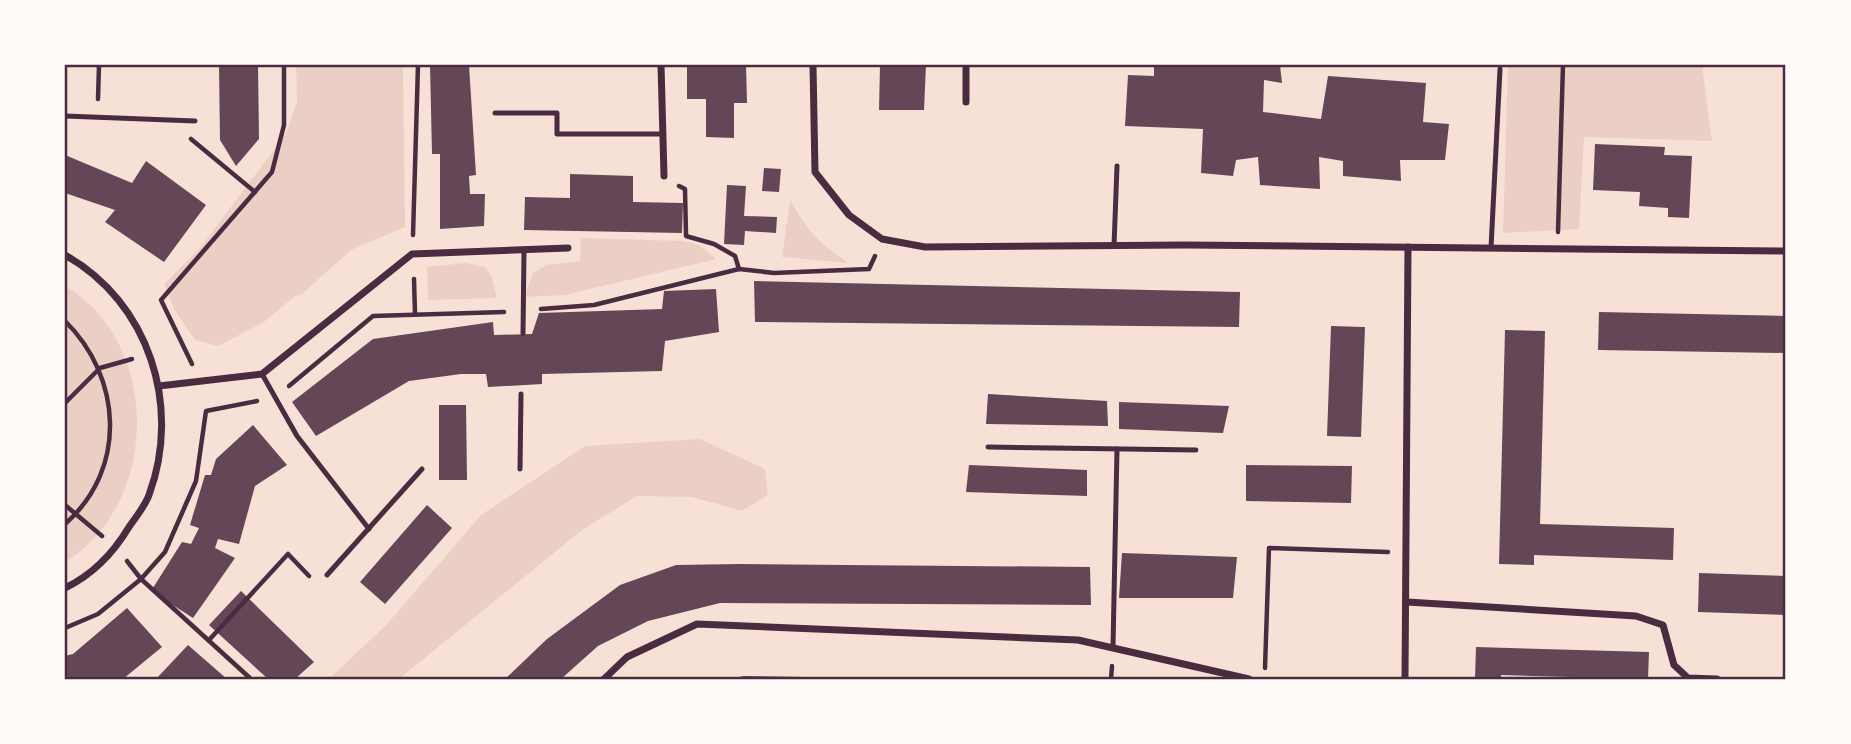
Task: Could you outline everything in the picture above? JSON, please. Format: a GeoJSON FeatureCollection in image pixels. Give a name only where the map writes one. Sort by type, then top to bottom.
{"type":"FeatureCollection","features":[{"type":"Feature","properties":{"kind":"street"},"geometry":{"type":"LineString","coordinates":[[661,65],[664,176]]}},
{"type":"Feature","properties":{"kind":"street"},"geometry":{"type":"LineString","coordinates":[[813,65],[815,172],[849,215],[882,239],[925,247],[1408,247],[1786,251]]}},
{"type":"Feature","properties":{"kind":"street"},"geometry":{"type":"LineString","coordinates":[[966,65],[966,102]]}},
{"type":"Feature","properties":{"kind":"street"},"geometry":{"type":"LineString","coordinates":[[1405,679],[1408,247]]}},
{"type":"Feature","properties":{"kind":"street"},"geometry":{"type":"LineString","coordinates":[[159,386],[262,374],[412,254],[568,248]]}},
{"type":"Feature","properties":{"kind":"street"},"geometry":{"type":"LineString","coordinates":[[65,255],[102,282],[130,314],[150,352],[159,386],[163,439],[148,496],[116,547],[79,582],[65,588]]}},
{"type":"Feature","properties":{"kind":"street"},"geometry":{"type":"LineString","coordinates":[[1407,602],[1636,616],[1663,625],[1674,665],[1688,678],[1717,679]]}},
{"type":"Feature","properties":{"kind":"street"},"geometry":{"type":"LineString","coordinates":[[604,679],[627,657],[697,624],[1078,640],[1249,679]]}},
{"type":"Feature","properties":{"kind":"lane"},"geometry":{"type":"LineString","coordinates":[[1491,248],[1500,69]]}},
{"type":"Feature","properties":{"kind":"lane"},"geometry":{"type":"LineString","coordinates":[[495,113],[557,113],[557,134],[663,134]]}},
{"type":"Feature","properties":{"kind":"lane"},"geometry":{"type":"LineString","coordinates":[[65,117],[195,121]]}},
{"type":"Feature","properties":{"kind":"lane"},"geometry":{"type":"LineString","coordinates":[[1114,246],[1117,166]]}},
{"type":"Feature","properties":{"kind":"lane"},"geometry":{"type":"LineString","coordinates":[[523,334],[524,251]]}},
{"type":"Feature","properties":{"kind":"lane"},"geometry":{"type":"LineString","coordinates":[[262,374],[297,436],[369,528]]}},
{"type":"Feature","properties":{"kind":"lane"},"geometry":{"type":"LineString","coordinates":[[520,469],[521,394]]}},
{"type":"Feature","properties":{"kind":"lane"},"geometry":{"type":"LineString","coordinates":[[988,447],[1196,450]]}},
{"type":"Feature","properties":{"kind":"lane"},"geometry":{"type":"LineString","coordinates":[[1113,648],[1117,449]]}},
{"type":"Feature","properties":{"kind":"lane"},"geometry":{"type":"LineString","coordinates":[[327,575],[422,469]]}},
{"type":"Feature","properties":{"kind":"path"},"geometry":{"type":"LineString","coordinates":[[98,118],[99,65]]}},
{"type":"Feature","properties":{"kind":"path"},"geometry":{"type":"LineString","coordinates":[[65,628],[98,614],[141,579],[165,552],[196,481],[206,411],[200,382],[161,300],[272,172],[284,125],[284,65]]}},
{"type":"Feature","properties":{"kind":"path"},"geometry":{"type":"LineString","coordinates":[[415,314],[412,254],[418,65]]}},
{"type":"Feature","properties":{"kind":"path"},"geometry":{"type":"LineString","coordinates":[[1558,248],[1558,143],[1563,65]]}},
{"type":"Feature","properties":{"kind":"path"},"geometry":{"type":"LineString","coordinates":[[167,120],[255,192]]}},
{"type":"Feature","properties":{"kind":"path"},"geometry":{"type":"LineString","coordinates":[[664,176],[685,190],[686,236],[714,244],[735,256],[739,269]]}},
{"type":"Feature","properties":{"kind":"path"},"geometry":{"type":"LineString","coordinates":[[206,411],[276,397],[373,316],[594,305],[739,269],[774,272],[870,269],[882,239]]}},
{"type":"Feature","properties":{"kind":"path"},"geometry":{"type":"LineString","coordinates":[[65,321],[89,349],[100,368],[111,411],[109,445],[100,477],[75,515],[65,524]]}},
{"type":"Feature","properties":{"kind":"path"},"geometry":{"type":"LineString","coordinates":[[65,403],[100,368],[150,352],[178,337]]}},
{"type":"Feature","properties":{"kind":"path"},"geometry":{"type":"LineString","coordinates":[[65,505],[116,547],[141,579],[251,679]]}},
{"type":"Feature","properties":{"kind":"path"},"geometry":{"type":"LineString","coordinates":[[1265,679],[1269,548],[1390,552]]}},
{"type":"Feature","properties":{"kind":"path"},"geometry":{"type":"LineString","coordinates":[[209,640],[288,554],[310,576],[327,575]]}},
{"type":"Feature","properties":{"kind":"shaded area"},"geometry":{"type":"Polygon","coordinates":[[[296,65],[403,65],[405,227],[351,250],[302,294],[295,296],[264,322],[218,346],[195,340],[175,311],[164,284],[200,248],[286,134],[297,102],[296,65]]]}},
{"type":"Feature","properties":{"kind":"shaded area"},"geometry":{"type":"Polygon","coordinates":[[[1508,65],[1702,65],[1712,141],[1584,137],[1579,229],[1503,233],[1508,65]]]}},
{"type":"Feature","properties":{"kind":"shaded area"},"geometry":{"type":"Polygon","coordinates":[[[790,200],[815,236],[849,263],[782,257],[790,200]]]}},
{"type":"Feature","properties":{"kind":"shaded area"},"geometry":{"type":"Polygon","coordinates":[[[581,238],[683,241],[699,245],[716,259],[565,295],[524,297],[533,273],[546,265],[580,261],[581,238]]]}},
{"type":"Feature","properties":{"kind":"shaded area"},"geometry":{"type":"Polygon","coordinates":[[[465,263],[485,267],[492,277],[497,298],[428,300],[427,267],[465,263]]]}},
{"type":"Feature","properties":{"kind":"shaded area"},"geometry":{"type":"Polygon","coordinates":[[[65,286],[97,312],[119,345],[133,383],[137,424],[132,464],[119,502],[96,536],[65,562],[65,286]]]}},
{"type":"Feature","properties":{"kind":"shaded area"},"geometry":{"type":"Polygon","coordinates":[[[700,439],[765,469],[768,495],[742,511],[692,497],[637,496],[582,530],[399,679],[329,679],[388,623],[481,515],[585,446],[700,439]]]}},
{"type":"Feature","properties":{"kind":"building"},"geometry":{"type":"Polygon","coordinates":[[[219,65],[258,65],[259,139],[236,166],[220,140],[219,65]]]}},
{"type":"Feature","properties":{"kind":"building"},"geometry":{"type":"Polygon","coordinates":[[[430,65],[469,65],[476,175],[469,176],[470,194],[485,194],[484,226],[440,229],[440,154],[432,154],[430,65]]]}},
{"type":"Feature","properties":{"kind":"building"},"geometry":{"type":"Polygon","coordinates":[[[687,65],[746,65],[747,103],[734,103],[734,138],[706,137],[706,99],[687,99],[687,65]]]}},
{"type":"Feature","properties":{"kind":"building"},"geometry":{"type":"Polygon","coordinates":[[[880,65],[926,65],[924,110],[879,110],[880,65]]]}},
{"type":"Feature","properties":{"kind":"building"},"geometry":{"type":"Polygon","coordinates":[[[1154,65],[1280,65],[1282,83],[1264,80],[1263,112],[1321,119],[1328,76],[1426,83],[1423,122],[1449,124],[1445,160],[1400,160],[1401,181],[1343,176],[1343,161],[1319,157],[1320,189],[1260,185],[1258,157],[1236,160],[1233,176],[1201,173],[1203,129],[1125,126],[1128,75],[1154,76],[1154,65]]]}},
{"type":"Feature","properties":{"kind":"building"},"geometry":{"type":"Polygon","coordinates":[[[1595,144],[1665,147],[1664,155],[1692,156],[1689,218],[1668,217],[1668,208],[1639,206],[1640,192],[1593,190],[1595,144]]]}},
{"type":"Feature","properties":{"kind":"building"},"geometry":{"type":"Polygon","coordinates":[[[65,155],[132,183],[146,161],[206,205],[164,262],[105,222],[115,210],[65,193],[65,155]]]}},
{"type":"Feature","properties":{"kind":"building"},"geometry":{"type":"Polygon","coordinates":[[[764,168],[781,169],[779,192],[762,191],[764,168]]]}},
{"type":"Feature","properties":{"kind":"building"},"geometry":{"type":"Polygon","coordinates":[[[570,174],[633,176],[633,202],[683,203],[682,233],[524,230],[525,197],[570,198],[570,174]]]}},
{"type":"Feature","properties":{"kind":"building"},"geometry":{"type":"Polygon","coordinates":[[[727,185],[746,186],[744,216],[777,217],[776,233],[745,231],[744,245],[724,244],[727,185]]]}},
{"type":"Feature","properties":{"kind":"building"},"geometry":{"type":"Polygon","coordinates":[[[754,281],[1240,292],[1239,327],[755,322],[754,281]]]}},
{"type":"Feature","properties":{"kind":"building"},"geometry":{"type":"Polygon","coordinates":[[[716,289],[719,332],[665,341],[662,371],[542,374],[542,384],[488,387],[486,374],[461,374],[409,381],[316,436],[292,402],[373,339],[493,322],[494,335],[532,334],[539,313],[662,309],[664,291],[716,289]]]}},
{"type":"Feature","properties":{"kind":"building"},"geometry":{"type":"Polygon","coordinates":[[[1599,312],[1786,316],[1786,353],[1598,350],[1599,312]]]}},
{"type":"Feature","properties":{"kind":"building"},"geometry":{"type":"Polygon","coordinates":[[[1331,326],[1365,327],[1361,437],[1327,436],[1331,326]]]}},
{"type":"Feature","properties":{"kind":"building"},"geometry":{"type":"Polygon","coordinates":[[[1505,330],[1545,331],[1540,524],[1674,528],[1673,560],[1534,555],[1534,565],[1499,564],[1505,330]]]}},
{"type":"Feature","properties":{"kind":"building"},"geometry":{"type":"Polygon","coordinates":[[[988,394],[1107,401],[1108,426],[986,424],[988,394]]]}},
{"type":"Feature","properties":{"kind":"building"},"geometry":{"type":"Polygon","coordinates":[[[1119,402],[1229,406],[1223,433],[1119,429],[1119,402]]]}},
{"type":"Feature","properties":{"kind":"building"},"geometry":{"type":"Polygon","coordinates":[[[439,405],[466,405],[467,480],[439,480],[439,405]]]}},
{"type":"Feature","properties":{"kind":"building"},"geometry":{"type":"Polygon","coordinates":[[[253,425],[287,465],[255,486],[239,544],[218,539],[215,548],[235,558],[193,618],[151,591],[182,542],[191,544],[199,528],[190,525],[205,475],[211,475],[216,459],[253,425]]]}},
{"type":"Feature","properties":{"kind":"building"},"geometry":{"type":"Polygon","coordinates":[[[969,465],[1087,470],[1087,496],[966,492],[969,465]]]}},
{"type":"Feature","properties":{"kind":"building"},"geometry":{"type":"Polygon","coordinates":[[[1246,465],[1352,466],[1351,503],[1246,501],[1246,465]]]}},
{"type":"Feature","properties":{"kind":"building"},"geometry":{"type":"Polygon","coordinates":[[[427,505],[452,528],[385,604],[360,582],[427,505]]]}},
{"type":"Feature","properties":{"kind":"building"},"geometry":{"type":"Polygon","coordinates":[[[1122,553],[1237,557],[1233,598],[1119,598],[1122,553]]]}},
{"type":"Feature","properties":{"kind":"building"},"geometry":{"type":"Polygon","coordinates":[[[676,565],[1090,567],[1091,605],[720,603],[648,621],[598,646],[561,679],[505,679],[547,639],[620,585],[676,565]]]}},
{"type":"Feature","properties":{"kind":"building"},"geometry":{"type":"Polygon","coordinates":[[[1699,573],[1786,576],[1786,615],[1698,612],[1699,573]]]}},
{"type":"Feature","properties":{"kind":"building"},"geometry":{"type":"Polygon","coordinates":[[[241,591],[314,662],[295,679],[268,679],[209,625],[241,591]]]}},
{"type":"Feature","properties":{"kind":"building"},"geometry":{"type":"Polygon","coordinates":[[[127,608],[162,647],[123,679],[65,679],[65,656],[73,654],[127,608]]]}},
{"type":"Feature","properties":{"kind":"building"},"geometry":{"type":"Polygon","coordinates":[[[188,645],[227,679],[156,679],[188,645]]]}},
{"type":"Feature","properties":{"kind":"building"},"geometry":{"type":"Polygon","coordinates":[[[1476,647],[1649,652],[1648,679],[1501,675],[1501,679],[1475,679],[1476,647]]]}},
{"type":"Feature","properties":{"kind":"building"},"geometry":{"type":"Polygon","coordinates":[[[743,676],[805,677],[805,679],[732,679],[743,676]]]}}]}
